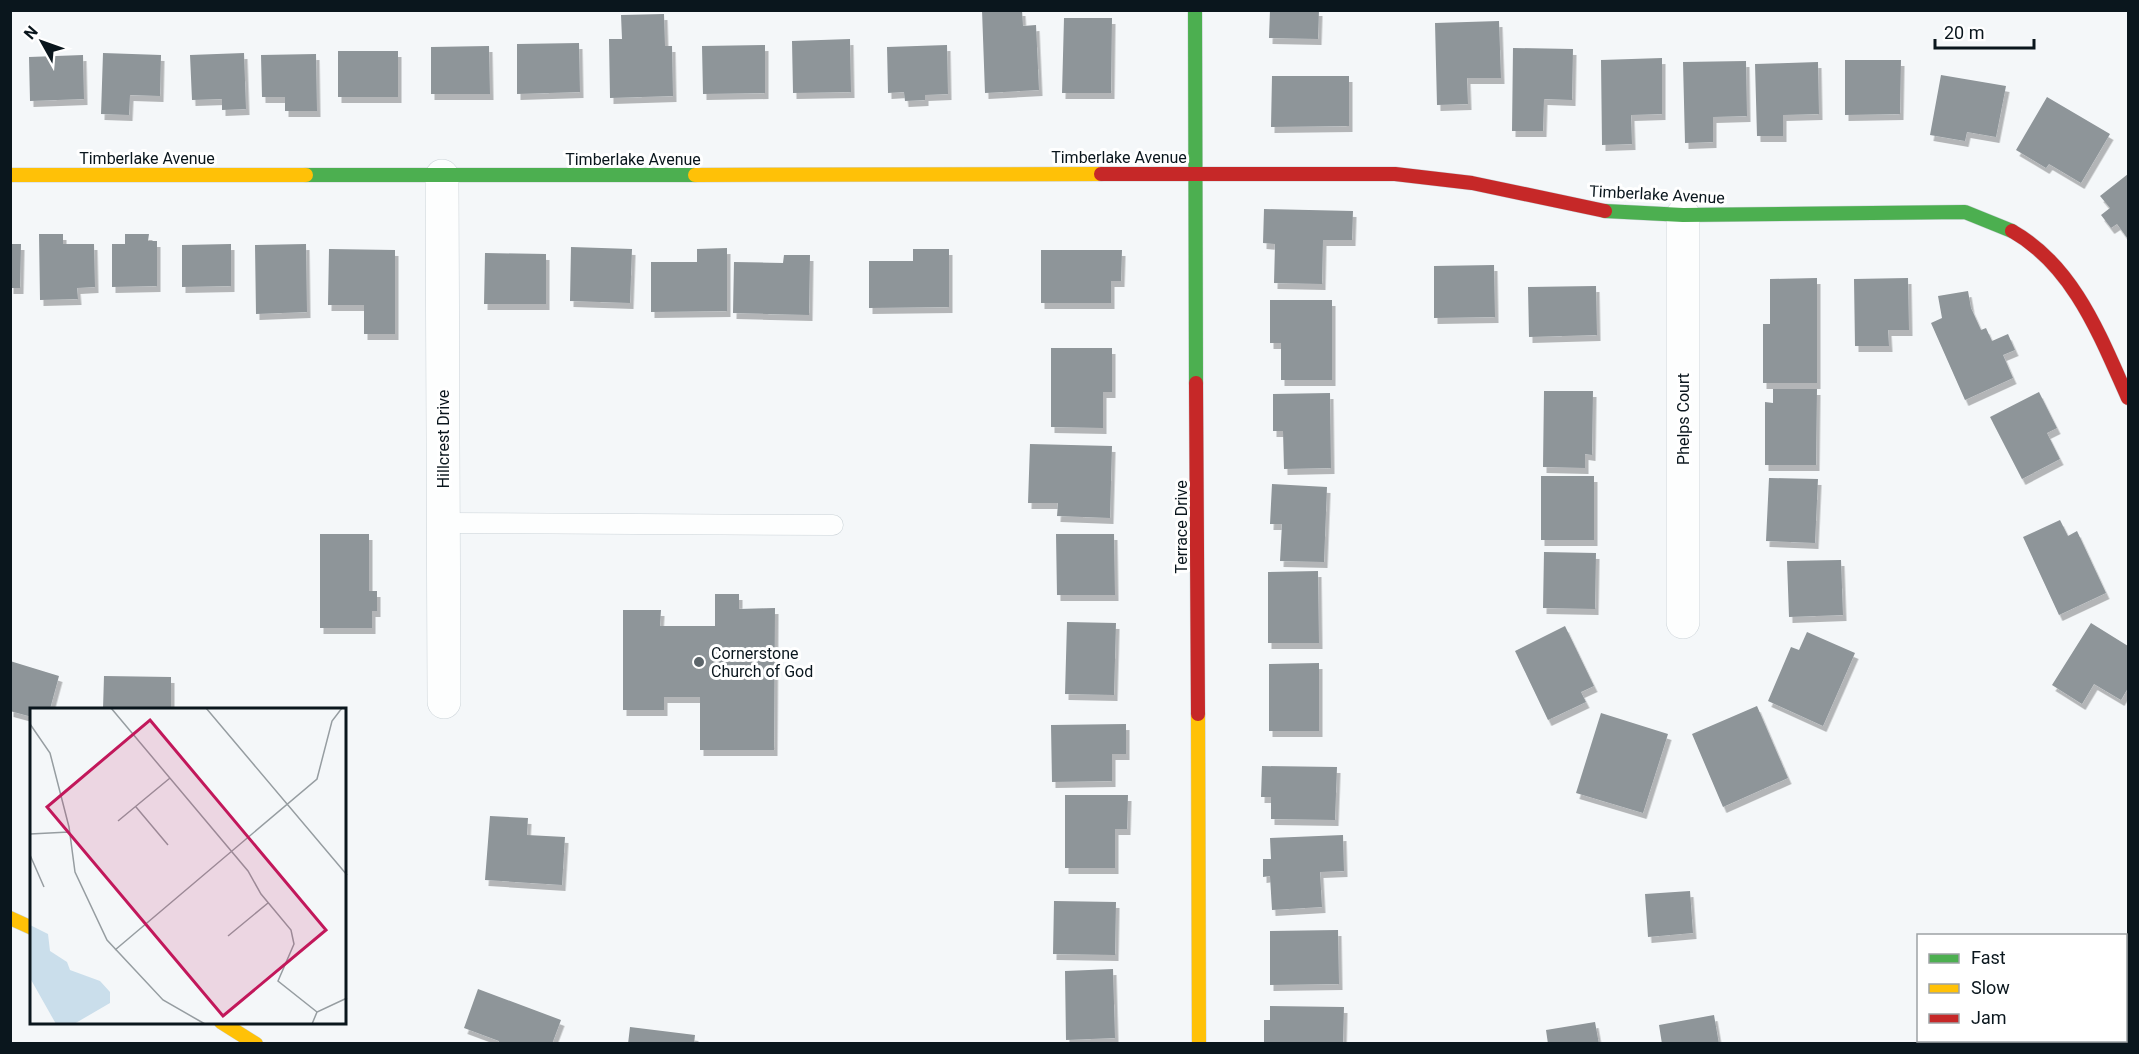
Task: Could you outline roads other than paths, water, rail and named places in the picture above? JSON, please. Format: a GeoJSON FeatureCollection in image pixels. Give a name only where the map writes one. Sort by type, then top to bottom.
{"type":"FeatureCollection","features":[{"type":"Feature","properties":{"kind":"street","name":"Terrace Drive"},"geometry":{"type":"LineString","coordinates":[[1195,10],[1199,1044]]}},
{"type":"Feature","properties":{"kind":"street","name":"Timberlake Avenue"},"geometry":{"type":"LineString","coordinates":[[10,175],[1395,174],[1472,183],[1598,211],[1683,215],[1965,212],[1994,219],[2031,240],[2062,270],[2092,321],[2128,398]]}},
{"type":"Feature","properties":{"kind":"street","name":"Hillcrest Drive"},"geometry":{"type":"LineString","coordinates":[[442,176],[444,702]]}},
{"type":"Feature","properties":{"kind":"street","name":"Phelps Court"},"geometry":{"type":"LineString","coordinates":[[1683,215],[1683,622]]}},
{"type":"Feature","properties":{"kind":"street"},"geometry":{"type":"LineString","coordinates":[[10,918],[30,927]]}},
{"type":"Feature","properties":{"kind":"street"},"geometry":{"type":"LineString","coordinates":[[223,1024],[256,1044]]}},
{"type":"Feature","properties":{"kind":"lane"},"geometry":{"type":"LineString","coordinates":[[444,523],[833,525]]}},
{"type":"Feature","properties":{"kind":"place","name":"Cornerstone Church of God"},"geometry":{"type":"Point","coordinates":[699,662]}}]}
